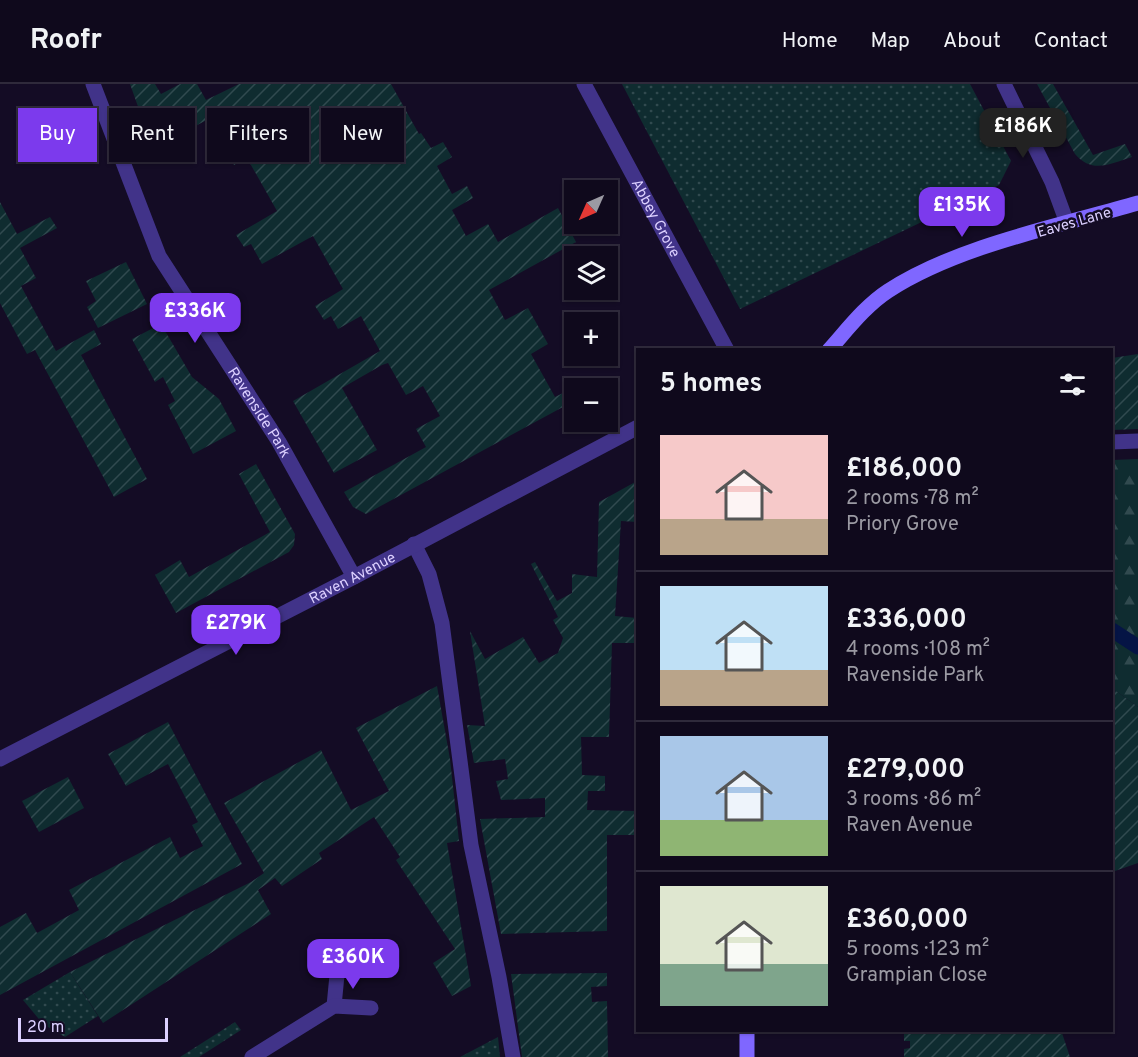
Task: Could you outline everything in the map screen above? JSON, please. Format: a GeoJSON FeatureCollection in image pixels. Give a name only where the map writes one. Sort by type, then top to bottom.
{"type":"FeatureCollection","features":[{"type":"Feature","properties":{"kind":"main road","name":"Eaves Lane"},"geometry":{"type":"LineString","coordinates":[[831,348],[887,292],[968,253],[1138,203]]}},
{"type":"Feature","properties":{"kind":"main road"},"geometry":{"type":"LineString","coordinates":[[747,1032],[747,1057]]}},
{"type":"Feature","properties":{"kind":"street","name":"Ravenside Park"},"geometry":{"type":"LineString","coordinates":[[93,84],[159,256],[279,442],[354,577]]}},
{"type":"Feature","properties":{"kind":"street","name":"Abbey Grove"},"geometry":{"type":"LineString","coordinates":[[584,84],[726,348]]}},
{"type":"Feature","properties":{"kind":"street"},"geometry":{"type":"LineString","coordinates":[[1004,84],[1052,182],[1067,223]]}},
{"type":"Feature","properties":{"kind":"street","name":"Raven Avenue"},"geometry":{"type":"LineString","coordinates":[[0,759],[354,577],[636,428]]}},
{"type":"Feature","properties":{"kind":"street"},"geometry":{"type":"LineString","coordinates":[[1113,442],[1138,441]]}},
{"type":"Feature","properties":{"kind":"street"},"geometry":{"type":"LineString","coordinates":[[414,544],[429,574],[442,623],[471,845],[500,977],[513,1057]]}},
{"type":"Feature","properties":{"kind":"street"},"geometry":{"type":"LineString","coordinates":[[334,1006],[338,965]]}},
{"type":"Feature","properties":{"kind":"street"},"geometry":{"type":"LineString","coordinates":[[252,1057],[334,1006],[371,1008]]}},
{"type":"Feature","properties":{"kind":"green space"},"geometry":{"type":"Polygon","coordinates":[[[130,84],[155,84],[161,94],[180,84],[197,84],[206,100],[239,84],[391,84],[419,134],[421,133],[431,148],[443,142],[452,157],[437,166],[452,194],[467,186],[473,198],[452,210],[466,236],[488,224],[498,242],[558,208],[564,219],[564,234],[572,234],[576,242],[564,246],[564,249],[489,290],[505,320],[528,308],[548,344],[531,354],[555,397],[564,392],[564,406],[366,514],[353,507],[344,492],[426,447],[416,429],[440,416],[423,386],[406,395],[388,363],[382,365],[342,388],[377,450],[334,473],[293,401],[380,351],[361,316],[338,329],[331,316],[324,320],[315,306],[343,289],[313,236],[262,264],[251,244],[244,247],[236,235],[277,211],[249,162],[309,162],[309,108],[207,108],[207,120],[195,126],[195,108],[138,108],[130,84]]]}},
{"type":"Feature","properties":{"kind":"green space"},"geometry":{"type":"Polygon","coordinates":[[[622,84],[970,84],[1011,161],[999,185],[740,309],[622,84]]]}},
{"type":"Feature","properties":{"kind":"green space"},"geometry":{"type":"Polygon","coordinates":[[[1037,84],[1053,84],[1093,155],[1125,144],[1132,157],[1102,166],[1088,164],[1081,160],[1075,154],[1037,84]]]}},
{"type":"Feature","properties":{"kind":"green space"},"geometry":{"type":"Polygon","coordinates":[[[0,202],[17,234],[50,217],[57,228],[20,248],[36,278],[21,286],[56,351],[94,330],[101,344],[81,355],[147,479],[114,497],[35,350],[27,354],[0,303],[0,202]]]}},
{"type":"Feature","properties":{"kind":"green space"},"geometry":{"type":"Polygon","coordinates":[[[126,262],[147,304],[98,328],[87,307],[96,301],[86,281],[126,262]]]}},
{"type":"Feature","properties":{"kind":"green space"},"geometry":{"type":"Polygon","coordinates":[[[161,324],[192,377],[219,399],[236,431],[193,454],[168,405],[175,401],[163,377],[155,382],[132,339],[161,324]]]}},
{"type":"Feature","properties":{"kind":"green space"},"geometry":{"type":"Polygon","coordinates":[[[1138,354],[1138,429],[1113,430],[1113,358],[1138,354]]]}},
{"type":"Feature","properties":{"kind":"green space"},"geometry":{"type":"Polygon","coordinates":[[[1138,459],[1138,707],[1113,689],[1113,460],[1138,459]]]}},
{"type":"Feature","properties":{"kind":"green space"},"geometry":{"type":"Polygon","coordinates":[[[256,464],[295,534],[294,545],[289,552],[176,613],[155,575],[180,560],[189,577],[270,532],[239,474],[256,464]]]}},
{"type":"Feature","properties":{"kind":"green space"},"geometry":{"type":"Polygon","coordinates":[[[636,482],[636,522],[621,521],[615,616],[636,618],[636,643],[612,643],[609,737],[581,737],[582,775],[605,776],[605,791],[588,791],[587,810],[636,811],[636,835],[607,835],[607,931],[501,934],[480,819],[545,817],[545,798],[501,800],[496,781],[508,779],[505,759],[474,763],[467,725],[485,726],[470,631],[485,659],[523,637],[539,663],[558,653],[563,638],[553,620],[558,617],[531,564],[535,562],[557,601],[572,593],[572,574],[597,577],[599,502],[636,482]]]}},
{"type":"Feature","properties":{"kind":"green space"},"geometry":{"type":"Polygon","coordinates":[[[437,686],[450,759],[459,841],[447,843],[471,986],[452,996],[433,963],[455,949],[396,860],[400,857],[374,817],[319,853],[322,859],[282,886],[275,878],[258,890],[271,914],[103,1023],[70,972],[251,882],[264,873],[224,803],[321,750],[351,810],[389,791],[356,728],[437,686]]]}},
{"type":"Feature","properties":{"kind":"green space"},"geometry":{"type":"Polygon","coordinates":[[[1113,689],[1138,707],[1138,863],[1113,872],[1113,689]]]}},
{"type":"Feature","properties":{"kind":"green space"},"geometry":{"type":"Polygon","coordinates":[[[168,722],[242,864],[0,995],[0,927],[26,913],[37,933],[79,910],[69,890],[170,837],[180,858],[203,846],[192,825],[198,822],[168,764],[126,786],[108,754],[168,722]]]}},
{"type":"Feature","properties":{"kind":"green space"},"geometry":{"type":"Polygon","coordinates":[[[68,777],[84,808],[39,832],[22,801],[68,777]]]}},
{"type":"Feature","properties":{"kind":"green space"},"geometry":{"type":"Polygon","coordinates":[[[70,972],[98,1016],[65,1037],[43,1024],[23,1000],[70,972]]]}},
{"type":"Feature","properties":{"kind":"green space"},"geometry":{"type":"Polygon","coordinates":[[[607,973],[607,986],[591,987],[592,1002],[607,1001],[608,1057],[522,1057],[511,974],[607,973]]]}},
{"type":"Feature","properties":{"kind":"green space"},"geometry":{"type":"Polygon","coordinates":[[[235,1022],[241,1030],[199,1057],[180,1057],[235,1022]]]}},
{"type":"Feature","properties":{"kind":"green space"},"geometry":{"type":"Polygon","coordinates":[[[904,1032],[1062,1032],[1070,1057],[904,1057],[904,1049],[910,1048],[910,1041],[904,1041],[904,1032]]]}},
{"type":"Feature","properties":{"kind":"green space"},"geometry":{"type":"Polygon","coordinates":[[[498,1037],[500,1057],[460,1057],[498,1037]]]}},
{"type":"Feature","properties":{"kind":"waterway"},"geometry":{"type":"LineString","coordinates":[[1113,631],[1138,647]]}}]}
